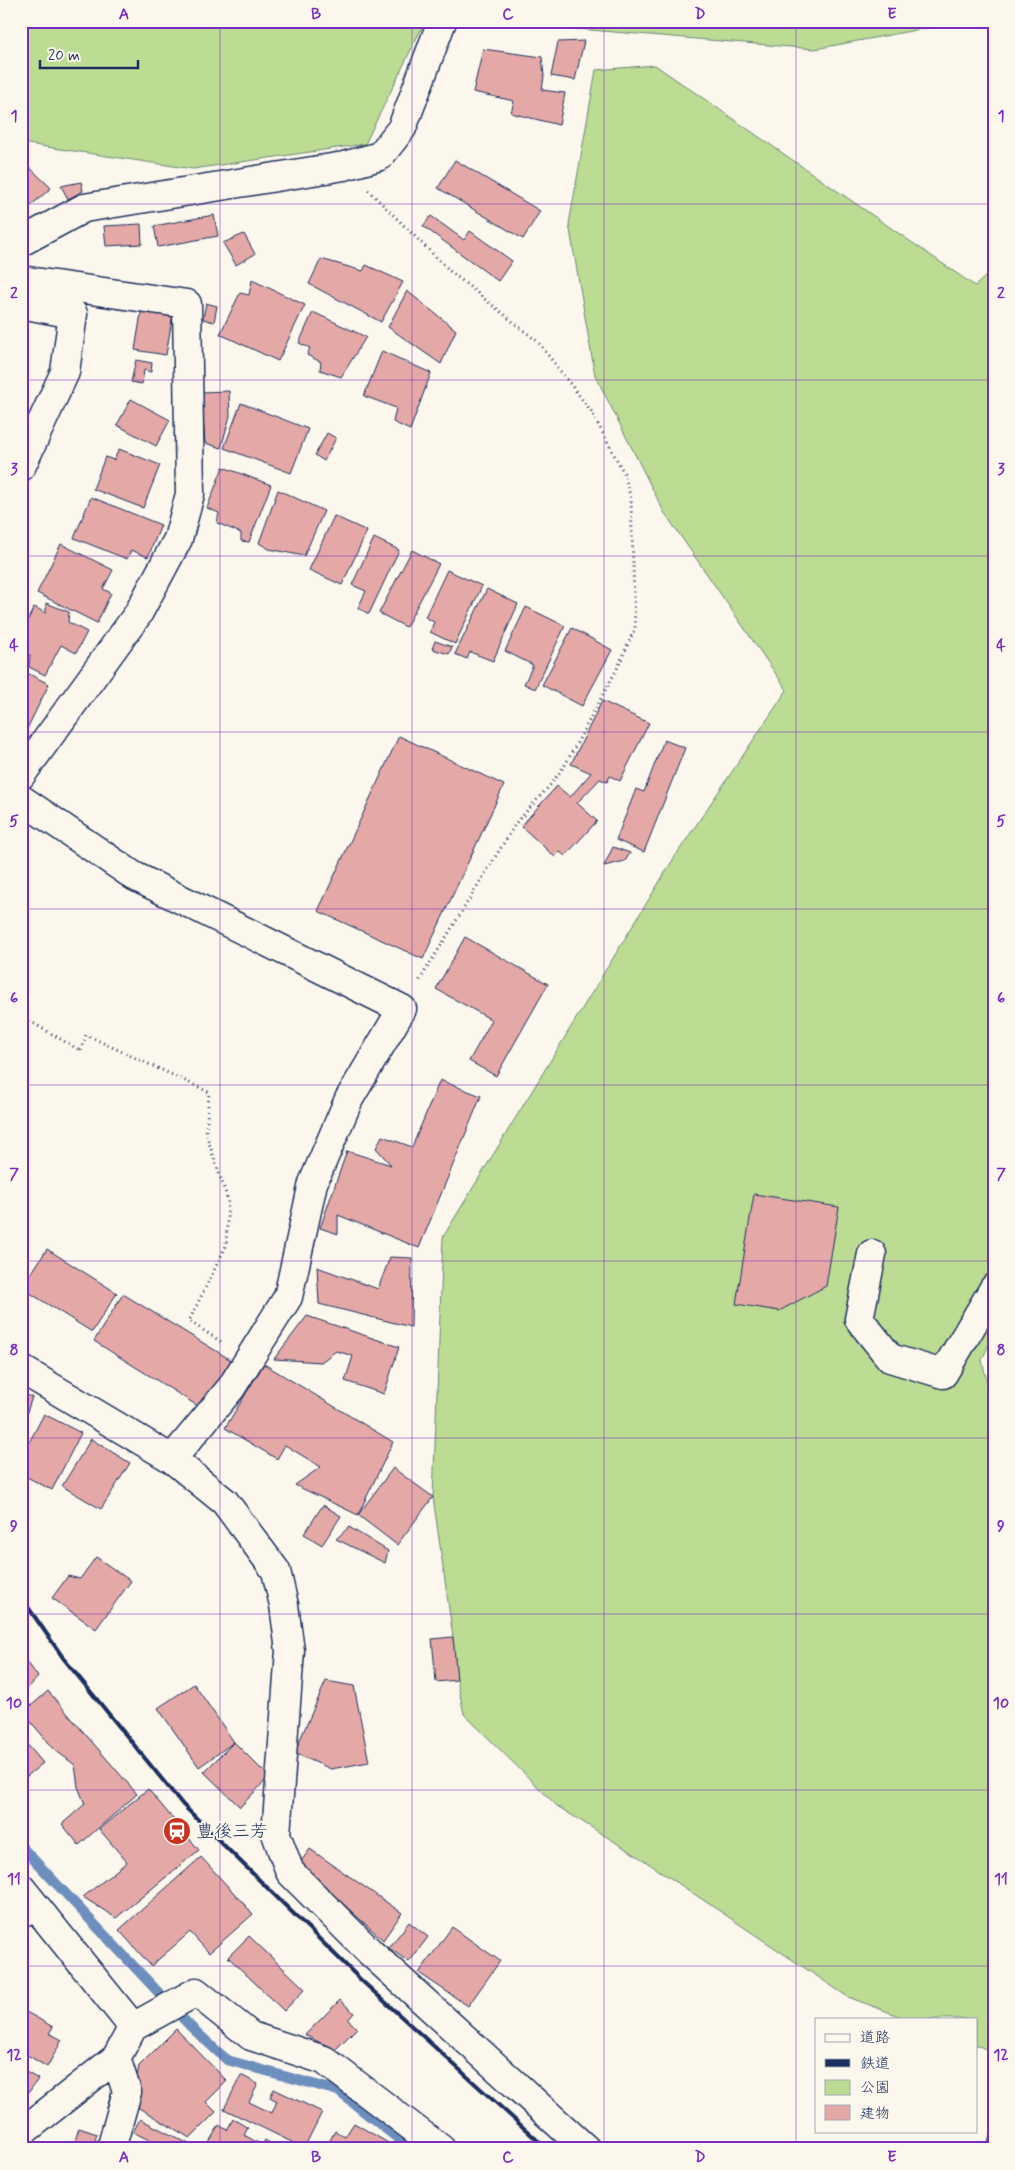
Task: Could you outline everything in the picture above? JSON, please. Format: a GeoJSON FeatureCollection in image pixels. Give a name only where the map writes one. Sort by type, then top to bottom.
{"type":"FeatureCollection","features":[{"type":"Feature","properties":{"kind":"street"},"geometry":{"type":"LineString","coordinates":[[21,242],[84,208],[344,166],[380,156],[402,128],[442,21]]}},
{"type":"Feature","properties":{"kind":"street"},"geometry":{"type":"LineString","coordinates":[[21,280],[187,304],[190,494],[178,538],[138,614],[21,775]]}},
{"type":"Feature","properties":{"kind":"street"},"geometry":{"type":"LineString","coordinates":[[21,304],[73,314],[65,372],[21,467]]}},
{"type":"Feature","properties":{"kind":"street"},"geometry":{"type":"LineString","coordinates":[[21,799],[134,876],[402,1009],[349,1099],[313,1183],[288,1297],[231,1388],[172,1459]]}},
{"type":"Feature","properties":{"kind":"street"},"geometry":{"type":"LineString","coordinates":[[872,1254],[859,1319],[890,1358],[943,1374],[994,1288]]}},
{"type":"Feature","properties":{"kind":"street"},"geometry":{"type":"LineString","coordinates":[[21,1369],[172,1459],[225,1502],[276,1571],[284,1605],[290,1650],[276,1834],[290,1872],[371,1953],[586,2149]]}},
{"type":"Feature","properties":{"kind":"street"},"geometry":{"type":"LineString","coordinates":[[26,1902],[133,2026]]}},
{"type":"Feature","properties":{"kind":"street"},"geometry":{"type":"LineString","coordinates":[[21,2133],[116,2058],[133,2026],[196,1992],[251,2036],[324,2060],[441,2149]]}},
{"type":"Feature","properties":{"kind":"street"},"geometry":{"type":"LineString","coordinates":[[111,2149],[127,2092],[116,2058]]}},
{"type":"Feature","properties":{"kind":"path"},"geometry":{"type":"LineString","coordinates":[[344,166],[450,271],[538,342],[591,412],[625,475],[631,500],[635,628],[618,667],[565,765],[552,783],[516,823],[402,1009]]}},
{"type":"Feature","properties":{"kind":"path"},"geometry":{"type":"LineString","coordinates":[[21,1016],[81,1050],[86,1035],[209,1092],[206,1134],[228,1200],[226,1246],[189,1321],[249,1360]]}},
{"type":"Feature","properties":{"kind":"green space"},"geometry":{"type":"Polygon","coordinates":[[[21,21],[425,21],[365,144],[193,169],[27,144],[21,139],[21,21]]]}},
{"type":"Feature","properties":{"kind":"green space"},"geometry":{"type":"Polygon","coordinates":[[[535,21],[964,21],[815,49],[531,25],[535,21]]]}},
{"type":"Feature","properties":{"kind":"green space"},"geometry":{"type":"Polygon","coordinates":[[[655,65],[975,286],[994,269],[994,1333],[982,1360],[994,1413],[994,2052],[978,2046],[978,2018],[904,2018],[848,1997],[639,1857],[557,1806],[464,1714],[457,1680],[453,1637],[433,1497],[443,1237],[674,858],[787,690],[664,512],[595,375],[569,224],[596,70],[655,65]]]}},
{"type":"Feature","properties":{"kind":"building"},"geometry":{"type":"Polygon","coordinates":[[[584,41],[575,80],[551,76],[558,42],[584,41]]]}},
{"type":"Feature","properties":{"kind":"building"},"geometry":{"type":"Polygon","coordinates":[[[483,49],[542,57],[544,76],[542,90],[565,93],[559,125],[511,113],[514,101],[473,92],[483,49]]]}},
{"type":"Feature","properties":{"kind":"building"},"geometry":{"type":"Polygon","coordinates":[[[21,159],[51,188],[21,214],[21,159]]]}},
{"type":"Feature","properties":{"kind":"building"},"geometry":{"type":"Polygon","coordinates":[[[455,160],[540,211],[523,239],[438,188],[455,160]]]}},
{"type":"Feature","properties":{"kind":"building"},"geometry":{"type":"Polygon","coordinates":[[[81,182],[83,191],[68,199],[61,186],[81,182]]]}},
{"type":"Feature","properties":{"kind":"building"},"geometry":{"type":"Polygon","coordinates":[[[214,215],[218,236],[158,247],[154,226],[214,215]]]}},
{"type":"Feature","properties":{"kind":"building"},"geometry":{"type":"Polygon","coordinates":[[[431,216],[464,240],[470,231],[512,261],[498,281],[423,226],[431,216]]]}},
{"type":"Feature","properties":{"kind":"building"},"geometry":{"type":"Polygon","coordinates":[[[141,224],[142,244],[106,246],[104,226],[141,224]]]}},
{"type":"Feature","properties":{"kind":"building"},"geometry":{"type":"Polygon","coordinates":[[[244,234],[255,254],[236,265],[223,243],[244,234]]]}},
{"type":"Feature","properties":{"kind":"building"},"geometry":{"type":"Polygon","coordinates":[[[321,259],[363,271],[366,265],[403,282],[381,322],[309,284],[321,259]]]}},
{"type":"Feature","properties":{"kind":"building"},"geometry":{"type":"Polygon","coordinates":[[[252,280],[305,305],[278,361],[220,334],[240,293],[249,295],[252,280]]]}},
{"type":"Feature","properties":{"kind":"building"},"geometry":{"type":"Polygon","coordinates":[[[407,291],[456,330],[441,364],[388,327],[407,291]]]}},
{"type":"Feature","properties":{"kind":"building"},"geometry":{"type":"Polygon","coordinates":[[[206,303],[217,306],[214,322],[203,319],[206,303]]]}},
{"type":"Feature","properties":{"kind":"building"},"geometry":{"type":"Polygon","coordinates":[[[142,307],[173,313],[166,355],[135,350],[142,307]]]}},
{"type":"Feature","properties":{"kind":"building"},"geometry":{"type":"Polygon","coordinates":[[[313,312],[366,337],[341,377],[320,370],[321,362],[307,355],[310,348],[299,343],[313,312]]]}},
{"type":"Feature","properties":{"kind":"building"},"geometry":{"type":"Polygon","coordinates":[[[382,351],[431,373],[410,430],[393,422],[396,408],[364,396],[382,351]]]}},
{"type":"Feature","properties":{"kind":"building"},"geometry":{"type":"Polygon","coordinates":[[[136,360],[152,363],[151,372],[144,370],[142,384],[131,382],[136,360]]]}},
{"type":"Feature","properties":{"kind":"building"},"geometry":{"type":"Polygon","coordinates":[[[229,391],[230,416],[221,448],[205,443],[201,392],[229,391]]]}},
{"type":"Feature","properties":{"kind":"building"},"geometry":{"type":"Polygon","coordinates":[[[131,399],[170,420],[156,446],[117,425],[131,399]]]}},
{"type":"Feature","properties":{"kind":"building"},"geometry":{"type":"Polygon","coordinates":[[[241,403],[308,429],[291,473],[224,448],[241,403]]]}},
{"type":"Feature","properties":{"kind":"building"},"geometry":{"type":"Polygon","coordinates":[[[327,433],[336,438],[324,461],[315,455],[327,433]]]}},
{"type":"Feature","properties":{"kind":"building"},"geometry":{"type":"Polygon","coordinates":[[[119,449],[160,465],[143,508],[93,489],[105,457],[114,460],[119,449]]]}},
{"type":"Feature","properties":{"kind":"building"},"geometry":{"type":"Polygon","coordinates":[[[223,467],[271,485],[249,542],[241,541],[241,533],[217,523],[219,513],[207,508],[223,467]]]}},
{"type":"Feature","properties":{"kind":"building"},"geometry":{"type":"Polygon","coordinates":[[[278,490],[324,511],[304,556],[269,549],[259,543],[278,490]]]}},
{"type":"Feature","properties":{"kind":"building"},"geometry":{"type":"Polygon","coordinates":[[[91,497],[161,525],[148,557],[131,550],[127,559],[74,538],[91,497]]]}},
{"type":"Feature","properties":{"kind":"building"},"geometry":{"type":"Polygon","coordinates":[[[334,516],[367,531],[342,585],[309,570],[334,516]]]}},
{"type":"Feature","properties":{"kind":"building"},"geometry":{"type":"Polygon","coordinates":[[[374,538],[399,550],[369,614],[358,608],[366,591],[352,585],[374,538]]]}},
{"type":"Feature","properties":{"kind":"building"},"geometry":{"type":"Polygon","coordinates":[[[61,544],[113,570],[103,589],[111,593],[97,623],[37,593],[61,544]]]}},
{"type":"Feature","properties":{"kind":"building"},"geometry":{"type":"Polygon","coordinates":[[[412,550],[439,564],[406,627],[379,613],[412,550]]]}},
{"type":"Feature","properties":{"kind":"building"},"geometry":{"type":"Polygon","coordinates":[[[447,570],[482,586],[455,644],[430,632],[434,622],[425,617],[447,570]]]}},
{"type":"Feature","properties":{"kind":"building"},"geometry":{"type":"Polygon","coordinates":[[[487,589],[518,604],[493,661],[470,652],[467,659],[455,654],[487,589]]]}},
{"type":"Feature","properties":{"kind":"building"},"geometry":{"type":"Polygon","coordinates":[[[46,603],[69,612],[68,622],[87,632],[76,653],[61,645],[45,675],[29,667],[30,655],[21,651],[21,634],[34,607],[46,613],[46,603]]]}},
{"type":"Feature","properties":{"kind":"building"},"geometry":{"type":"Polygon","coordinates":[[[526,607],[565,626],[535,689],[524,684],[533,665],[505,651],[526,607]]]}},
{"type":"Feature","properties":{"kind":"building"},"geometry":{"type":"Polygon","coordinates":[[[572,628],[612,650],[582,706],[542,685],[572,628]]]}},
{"type":"Feature","properties":{"kind":"building"},"geometry":{"type":"Polygon","coordinates":[[[435,641],[452,647],[449,654],[432,649],[435,641]]]}},
{"type":"Feature","properties":{"kind":"building"},"geometry":{"type":"Polygon","coordinates":[[[21,670],[49,684],[21,741],[21,670]]]}},
{"type":"Feature","properties":{"kind":"building"},"geometry":{"type":"Polygon","coordinates":[[[602,701],[649,723],[620,781],[610,776],[607,782],[600,779],[577,803],[597,821],[565,856],[560,852],[555,857],[521,826],[557,786],[570,797],[591,773],[571,764],[602,701]]]}},
{"type":"Feature","properties":{"kind":"building"},"geometry":{"type":"Polygon","coordinates":[[[399,736],[504,785],[423,959],[318,911],[399,736]]]}},
{"type":"Feature","properties":{"kind":"building"},"geometry":{"type":"Polygon","coordinates":[[[664,740],[685,748],[644,852],[616,840],[636,789],[644,792],[664,740]]]}},
{"type":"Feature","properties":{"kind":"building"},"geometry":{"type":"Polygon","coordinates":[[[613,847],[630,853],[625,861],[604,866],[613,847]]]}},
{"type":"Feature","properties":{"kind":"building"},"geometry":{"type":"Polygon","coordinates":[[[465,937],[548,984],[496,1076],[469,1061],[492,1020],[436,989],[465,937]]]}},
{"type":"Feature","properties":{"kind":"building"},"geometry":{"type":"Polygon","coordinates":[[[440,1080],[481,1096],[419,1248],[338,1215],[338,1234],[320,1228],[347,1151],[391,1165],[376,1148],[382,1136],[412,1147],[440,1080]]]}},
{"type":"Feature","properties":{"kind":"building"},"geometry":{"type":"Polygon","coordinates":[[[754,1194],[839,1207],[826,1286],[779,1311],[736,1304],[754,1194]]]}},
{"type":"Feature","properties":{"kind":"building"},"geometry":{"type":"Polygon","coordinates":[[[47,1249],[117,1293],[92,1332],[22,1288],[47,1249]]]}},
{"type":"Feature","properties":{"kind":"building"},"geometry":{"type":"Polygon","coordinates":[[[390,1257],[412,1258],[411,1327],[319,1304],[317,1267],[378,1289],[390,1257]]]}},
{"type":"Feature","properties":{"kind":"building"},"geometry":{"type":"Polygon","coordinates":[[[123,1294],[231,1360],[201,1408],[94,1341],[123,1294]]]}},
{"type":"Feature","properties":{"kind":"building"},"geometry":{"type":"Polygon","coordinates":[[[307,1316],[399,1347],[384,1394],[345,1381],[353,1356],[336,1351],[321,1362],[274,1359],[307,1316]]]}},
{"type":"Feature","properties":{"kind":"building"},"geometry":{"type":"Polygon","coordinates":[[[264,1364],[393,1442],[358,1515],[295,1485],[321,1467],[285,1445],[277,1459],[225,1428],[264,1364]]]}},
{"type":"Feature","properties":{"kind":"building"},"geometry":{"type":"Polygon","coordinates":[[[21,1393],[32,1397],[21,1430],[21,1393]]]}},
{"type":"Feature","properties":{"kind":"building"},"geometry":{"type":"Polygon","coordinates":[[[44,1414],[81,1433],[52,1490],[21,1474],[21,1458],[44,1414]]]}},
{"type":"Feature","properties":{"kind":"building"},"geometry":{"type":"Polygon","coordinates":[[[91,1439],[130,1463],[101,1509],[62,1486],[91,1439]]]}},
{"type":"Feature","properties":{"kind":"building"},"geometry":{"type":"Polygon","coordinates":[[[393,1468],[433,1497],[397,1545],[358,1515],[393,1468]]]}},
{"type":"Feature","properties":{"kind":"building"},"geometry":{"type":"Polygon","coordinates":[[[323,1505],[341,1516],[322,1545],[304,1534],[323,1505]]]}},
{"type":"Feature","properties":{"kind":"building"},"geometry":{"type":"Polygon","coordinates":[[[349,1527],[388,1551],[385,1563],[336,1539],[349,1527]]]}},
{"type":"Feature","properties":{"kind":"building"},"geometry":{"type":"Polygon","coordinates":[[[96,1557],[131,1581],[96,1629],[52,1598],[68,1576],[80,1579],[96,1557]]]}},
{"type":"Feature","properties":{"kind":"building"},"geometry":{"type":"Polygon","coordinates":[[[453,1637],[457,1680],[436,1682],[432,1639],[453,1637]]]}},
{"type":"Feature","properties":{"kind":"building"},"geometry":{"type":"Polygon","coordinates":[[[21,1653],[38,1677],[21,1696],[21,1653]]]}},
{"type":"Feature","properties":{"kind":"building"},"geometry":{"type":"Polygon","coordinates":[[[326,1681],[354,1686],[369,1762],[331,1769],[294,1753],[326,1681]]]}},
{"type":"Feature","properties":{"kind":"building"},"geometry":{"type":"Polygon","coordinates":[[[194,1684],[234,1742],[199,1767],[158,1708],[194,1684]]]}},
{"type":"Feature","properties":{"kind":"building"},"geometry":{"type":"Polygon","coordinates":[[[48,1691],[137,1794],[79,1845],[62,1824],[85,1804],[78,1787],[75,1765],[55,1750],[23,1713],[48,1691]]]}},
{"type":"Feature","properties":{"kind":"building"},"geometry":{"type":"Polygon","coordinates":[[[21,1737],[43,1763],[21,1781],[21,1737]]]}},
{"type":"Feature","properties":{"kind":"building"},"geometry":{"type":"Polygon","coordinates":[[[234,1742],[269,1777],[240,1807],[204,1772],[234,1742]]]}},
{"type":"Feature","properties":{"kind":"building"},"geometry":{"type":"Polygon","coordinates":[[[148,1789],[199,1850],[116,1918],[83,1897],[127,1862],[99,1829],[148,1789]]]}},
{"type":"Feature","properties":{"kind":"building"},"geometry":{"type":"Polygon","coordinates":[[[310,1849],[402,1913],[383,1940],[299,1864],[310,1849]]]}},
{"type":"Feature","properties":{"kind":"building"},"geometry":{"type":"Polygon","coordinates":[[[201,1857],[253,1914],[209,1953],[190,1932],[151,1966],[119,1930],[201,1857]]]}},
{"type":"Feature","properties":{"kind":"building"},"geometry":{"type":"Polygon","coordinates":[[[409,1922],[428,1937],[409,1962],[389,1948],[409,1922]]]}},
{"type":"Feature","properties":{"kind":"building"},"geometry":{"type":"Polygon","coordinates":[[[452,1927],[500,1961],[468,2006],[419,1973],[452,1927]]]}},
{"type":"Feature","properties":{"kind":"building"},"geometry":{"type":"Polygon","coordinates":[[[249,1936],[305,1989],[284,2011],[228,1957],[249,1936]]]}},
{"type":"Feature","properties":{"kind":"building"},"geometry":{"type":"Polygon","coordinates":[[[340,2000],[354,2013],[348,2020],[357,2028],[335,2050],[305,2035],[340,2000]]]}},
{"type":"Feature","properties":{"kind":"building"},"geometry":{"type":"Polygon","coordinates":[[[21,2009],[53,2027],[49,2033],[62,2040],[47,2067],[24,2053],[21,2054],[21,2009]]]}},
{"type":"Feature","properties":{"kind":"building"},"geometry":{"type":"Polygon","coordinates":[[[176,2029],[227,2081],[206,2102],[216,2112],[190,2138],[132,2104],[139,2066],[176,2029]]]}},
{"type":"Feature","properties":{"kind":"building"},"geometry":{"type":"Polygon","coordinates":[[[21,2069],[38,2079],[21,2103],[21,2069]]]}},
{"type":"Feature","properties":{"kind":"building"},"geometry":{"type":"Polygon","coordinates":[[[241,2075],[258,2084],[249,2102],[272,2113],[277,2101],[270,2097],[274,2089],[322,2112],[304,2148],[224,2109],[241,2075]]]}},
{"type":"Feature","properties":{"kind":"building"},"geometry":{"type":"Polygon","coordinates":[[[140,2119],[189,2144],[187,2149],[167,2149],[133,2132],[140,2119]]]}},
{"type":"Feature","properties":{"kind":"building"},"geometry":{"type":"Polygon","coordinates":[[[233,2119],[248,2128],[244,2135],[262,2145],[265,2140],[276,2147],[275,2149],[205,2149],[219,2125],[227,2130],[233,2119]]]}},
{"type":"Feature","properties":{"kind":"building"},"geometry":{"type":"Polygon","coordinates":[[[994,2120],[994,2149],[986,2149],[994,2120]]]}},
{"type":"Feature","properties":{"kind":"building"},"geometry":{"type":"Polygon","coordinates":[[[354,2123],[395,2147],[394,2149],[379,2149],[368,2143],[365,2149],[339,2149],[329,2142],[335,2131],[345,2137],[354,2123]]]}},
{"type":"Feature","properties":{"kind":"building"},"geometry":{"type":"Polygon","coordinates":[[[79,2128],[97,2134],[92,2149],[73,2147],[79,2128]]]}},
{"type":"Feature","properties":{"kind":"waterway"},"geometry":{"type":"LineString","coordinates":[[21,1846],[190,2026],[227,2060],[338,2091],[411,2149]]}},
{"type":"Feature","properties":{"kind":"railway"},"geometry":{"type":"LineString","coordinates":[[21,1597],[64,1659],[183,1805],[362,1981],[547,2149]]}},
{"type":"Feature","properties":{"kind":"place","name":"豊後三芳"},"geometry":{"type":"Point","coordinates":[177,1831]}}]}
